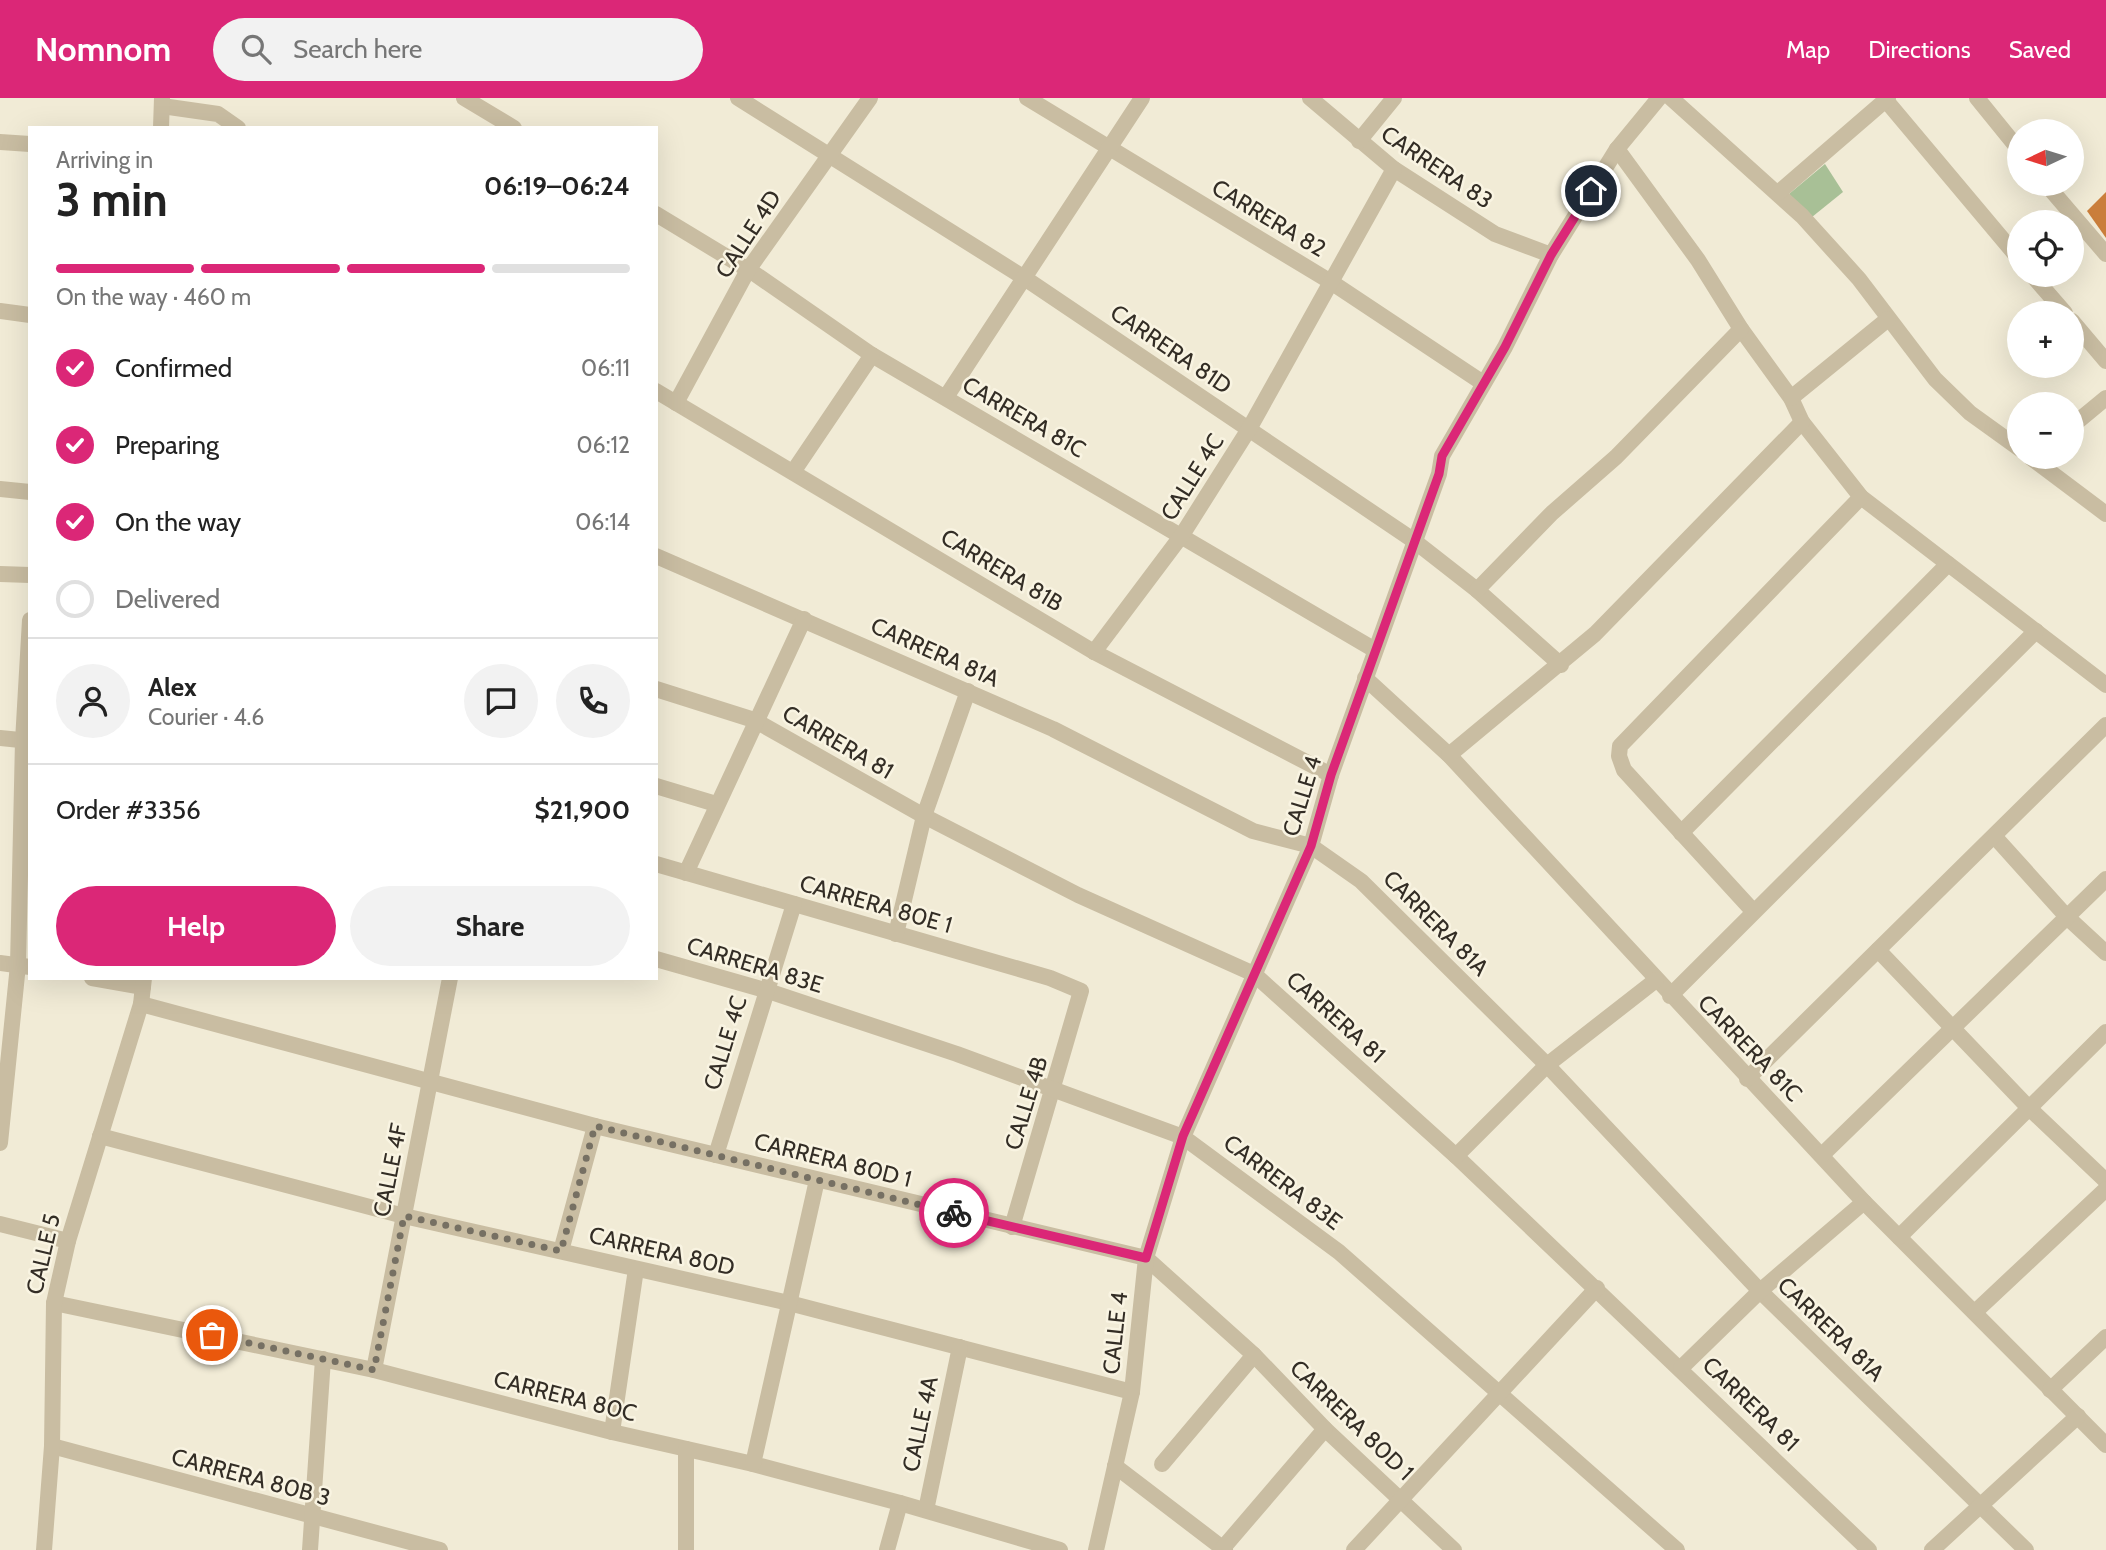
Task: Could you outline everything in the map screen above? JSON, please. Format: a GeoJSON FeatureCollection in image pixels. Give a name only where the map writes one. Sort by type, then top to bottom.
{"type":"FeatureCollection","features":[{"type":"Feature","properties":{"kind":"street"},"geometry":{"type":"LineString","coordinates":[[464,98],[510,126]]}},
{"type":"Feature","properties":{"kind":"street","name":"CARRERA 81D"},"geometry":{"type":"LineString","coordinates":[[738,98],[1023,277],[1413,540],[1477,590],[1561,664]]}},
{"type":"Feature","properties":{"kind":"street","name":"CALLE 4D"},"geometry":{"type":"LineString","coordinates":[[677,403],[748,270],[870,98]]}},
{"type":"Feature","properties":{"kind":"street","name":"CARRERA 82"},"geometry":{"type":"LineString","coordinates":[[1027,98],[1331,282],[1483,383]]}},
{"type":"Feature","properties":{"kind":"street"},"geometry":{"type":"LineString","coordinates":[[946,397],[1142,98]]}},
{"type":"Feature","properties":{"kind":"street","name":"CARRERA 83"},"geometry":{"type":"LineString","coordinates":[[1310,98],[1394,169],[1495,234],[1551,255]]}},
{"type":"Feature","properties":{"kind":"street"},"geometry":{"type":"LineString","coordinates":[[1359,141],[1394,98]]}},
{"type":"Feature","properties":{"kind":"street","name":"CALLE 4"},"geometry":{"type":"LineString","coordinates":[[1096,1550],[1132,1392],[1146,1258],[1183,1136],[1311,846],[1331,775],[1413,540],[1439,474],[1442,456],[1551,255],[1618,149],[1659,98]]}},
{"type":"Feature","properties":{"kind":"street"},"geometry":{"type":"LineString","coordinates":[[1671,98],[1778,193],[1859,279],[1935,379],[1970,413],[2007,439]]}},
{"type":"Feature","properties":{"kind":"street"},"geometry":{"type":"LineString","coordinates":[[1778,193],[1886,98],[2007,244]]}},
{"type":"Feature","properties":{"kind":"street"},"geometry":{"type":"LineString","coordinates":[[1977,98],[2007,135]]}},
{"type":"Feature","properties":{"kind":"street"},"geometry":{"type":"LineString","coordinates":[[161,126],[162,102],[218,114],[235,126]]}},
{"type":"Feature","properties":{"kind":"street"},"geometry":{"type":"LineString","coordinates":[[0,142],[28,144]]}},
{"type":"Feature","properties":{"kind":"street"},"geometry":{"type":"LineString","coordinates":[[1618,149],[1683,238],[1741,329],[1791,398],[1802,422],[1861,497],[2106,685]]}},
{"type":"Feature","properties":{"kind":"street","name":"CALLE 4C"},"geometry":{"type":"LineString","coordinates":[[1094,652],[1182,535],[1249,429],[1394,169]]}},
{"type":"Feature","properties":{"kind":"street"},"geometry":{"type":"LineString","coordinates":[[2056,196],[2106,254]]}},
{"type":"Feature","properties":{"kind":"street","name":"CARRERA 81C"},"geometry":{"type":"LineString","coordinates":[[658,215],[748,270],[872,355],[1375,650]]}},
{"type":"Feature","properties":{"kind":"street"},"geometry":{"type":"LineString","coordinates":[[2042,287],[2055,301]]}},
{"type":"Feature","properties":{"kind":"street"},"geometry":{"type":"LineString","coordinates":[[0,311],[28,315]]}},
{"type":"Feature","properties":{"kind":"street"},"geometry":{"type":"LineString","coordinates":[[1791,398],[1888,319]]}},
{"type":"Feature","properties":{"kind":"street"},"geometry":{"type":"LineString","coordinates":[[1477,590],[1552,513],[1616,457],[1741,329]]}},
{"type":"Feature","properties":{"kind":"street"},"geometry":{"type":"LineString","coordinates":[[2084,335],[2106,360]]}},
{"type":"Feature","properties":{"kind":"street"},"geometry":{"type":"LineString","coordinates":[[793,472],[872,355]]}},
{"type":"Feature","properties":{"kind":"street","name":"CARRERA 81B"},"geometry":{"type":"LineString","coordinates":[[658,392],[1094,652],[1331,775]]}},
{"type":"Feature","properties":{"kind":"street"},"geometry":{"type":"LineString","coordinates":[[2084,416],[2106,398]]}},
{"type":"Feature","properties":{"kind":"street"},"geometry":{"type":"LineString","coordinates":[[1448,755],[1561,664],[1706,522],[1802,422]]}},
{"type":"Feature","properties":{"kind":"street"},"geometry":{"type":"LineString","coordinates":[[2047,469],[2106,514]]}},
{"type":"Feature","properties":{"kind":"street"},"geometry":{"type":"LineString","coordinates":[[0,489],[28,492]]}},
{"type":"Feature","properties":{"kind":"street"},"geometry":{"type":"LineString","coordinates":[[1753,911],[1624,770],[1619,757],[1620,746],[1861,497]]}},
{"type":"Feature","properties":{"kind":"street","name":"CARRERA 81A"},"geometry":{"type":"LineString","coordinates":[[658,557],[1053,729],[1253,831],[1311,846],[1361,881],[1546,1065],[1760,1291],[2026,1550]]}},
{"type":"Feature","properties":{"kind":"street"},"geometry":{"type":"LineString","coordinates":[[1681,834],[1948,565]]}},
{"type":"Feature","properties":{"kind":"street"},"geometry":{"type":"LineString","coordinates":[[0,574],[28,575]]}},
{"type":"Feature","properties":{"kind":"street"},"geometry":{"type":"LineString","coordinates":[[686,873],[754,720],[804,619]]}},
{"type":"Feature","properties":{"kind":"street"},"geometry":{"type":"LineString","coordinates":[[1670,996],[2036,631]]}},
{"type":"Feature","properties":{"kind":"street","name":"CARRERA 81C"},"geometry":{"type":"LineString","coordinates":[[1365,678],[1448,755],[1864,1202],[2106,1445]]}},
{"type":"Feature","properties":{"kind":"street","name":"CARRERA 81"},"geometry":{"type":"LineString","coordinates":[[658,690],[754,720],[923,816],[1078,895],[1254,974],[1456,1156],[1597,1288],[1869,1550]]}},
{"type":"Feature","properties":{"kind":"street"},"geometry":{"type":"LineString","coordinates":[[896,933],[923,816],[968,691]]}},
{"type":"Feature","properties":{"kind":"street"},"geometry":{"type":"LineString","coordinates":[[0,1143],[24,966],[28,701]]}},
{"type":"Feature","properties":{"kind":"street"},"geometry":{"type":"LineString","coordinates":[[1747,1079],[2106,725]]}},
{"type":"Feature","properties":{"kind":"street"},"geometry":{"type":"LineString","coordinates":[[0,738],[27,741]]}},
{"type":"Feature","properties":{"kind":"street"},"geometry":{"type":"LineString","coordinates":[[658,787],[716,804]]}},
{"type":"Feature","properties":{"kind":"street"},"geometry":{"type":"LineString","coordinates":[[1995,837],[2067,917],[2106,953]]}},
{"type":"Feature","properties":{"kind":"street","name":"CARRERA 80E 1"},"geometry":{"type":"LineString","coordinates":[[658,865],[1051,978],[1082,990]]}},
{"type":"Feature","properties":{"kind":"street"},"geometry":{"type":"LineString","coordinates":[[1822,1155],[1955,1029],[2106,879]]}},
{"type":"Feature","properties":{"kind":"street","name":"CALLE 4C"},"geometry":{"type":"LineString","coordinates":[[716,1155],[765,990],[794,904]]}},
{"type":"Feature","properties":{"kind":"street"},"geometry":{"type":"LineString","coordinates":[[1878,950],[2028,1107],[2106,1181]]}},
{"type":"Feature","properties":{"kind":"street","name":"CARRERA 83E"},"geometry":{"type":"LineString","coordinates":[[658,960],[765,990],[1055,1089],[1183,1136],[1339,1252],[1677,1550]]}},
{"type":"Feature","properties":{"kind":"street"},"geometry":{"type":"LineString","coordinates":[[0,963],[24,966]]}},
{"type":"Feature","properties":{"kind":"street"},"geometry":{"type":"LineString","coordinates":[[113,980],[144,983]]}},
{"type":"Feature","properties":{"kind":"street","name":"CALLE 4F"},"geometry":{"type":"LineString","coordinates":[[374,1370],[450,980]]}},
{"type":"Feature","properties":{"kind":"street"},"geometry":{"type":"LineString","coordinates":[[1456,1156],[1546,1065],[1656,980]]}},
{"type":"Feature","properties":{"kind":"street","name":"CALLE 5"},"geometry":{"type":"LineString","coordinates":[[44,1550],[52,1446],[54,1303],[68,1241],[141,1004],[144,983]]}},
{"type":"Feature","properties":{"kind":"street","name":"CALLE 4B"},"geometry":{"type":"LineString","coordinates":[[1012,1227],[1055,1089],[1082,990]]}},
{"type":"Feature","properties":{"kind":"street","name":"CARRERA 80D 1"},"geometry":{"type":"LineString","coordinates":[[141,1004],[595,1126],[1146,1258],[1254,1355],[1325,1429],[1454,1550]]}},
{"type":"Feature","properties":{"kind":"street"},"geometry":{"type":"LineString","coordinates":[[1899,1237],[2106,1032]]}},
{"type":"Feature","properties":{"kind":"street"},"geometry":{"type":"LineString","coordinates":[[561,1251],[595,1126]]}},
{"type":"Feature","properties":{"kind":"street","name":"CARRERA 80D"},"geometry":{"type":"LineString","coordinates":[[100,1136],[404,1216],[789,1303],[1132,1392]]}},
{"type":"Feature","properties":{"kind":"street"},"geometry":{"type":"LineString","coordinates":[[753,1464],[817,1180]]}},
{"type":"Feature","properties":{"kind":"street"},"geometry":{"type":"LineString","coordinates":[[1975,1312],[2106,1189]]}},
{"type":"Feature","properties":{"kind":"street"},"geometry":{"type":"LineString","coordinates":[[1681,1368],[1760,1291],[1864,1202]]}},
{"type":"Feature","properties":{"kind":"street"},"geometry":{"type":"LineString","coordinates":[[0,1224],[68,1241]]}},
{"type":"Feature","properties":{"kind":"street"},"geometry":{"type":"LineString","coordinates":[[611,1432],[636,1269]]}},
{"type":"Feature","properties":{"kind":"street"},"geometry":{"type":"LineString","coordinates":[[1354,1550],[1597,1288]]}},
{"type":"Feature","properties":{"kind":"street","name":"CARRERA 80C"},"geometry":{"type":"LineString","coordinates":[[54,1303],[374,1370],[611,1432],[753,1464],[926,1510],[1060,1550]]}},
{"type":"Feature","properties":{"kind":"street"},"geometry":{"type":"LineString","coordinates":[[2050,1390],[2106,1337]]}},
{"type":"Feature","properties":{"kind":"street","name":"CALLE 4A"},"geometry":{"type":"LineString","coordinates":[[926,1510],[960,1347]]}},
{"type":"Feature","properties":{"kind":"street"},"geometry":{"type":"LineString","coordinates":[[1162,1464],[1254,1355]]}},
{"type":"Feature","properties":{"kind":"street"},"geometry":{"type":"LineString","coordinates":[[310,1550],[323,1359]]}},
{"type":"Feature","properties":{"kind":"street"},"geometry":{"type":"LineString","coordinates":[[1932,1550],[2078,1416]]}},
{"type":"Feature","properties":{"kind":"street"},"geometry":{"type":"LineString","coordinates":[[1115,1466],[1224,1549],[1325,1429]]}},
{"type":"Feature","properties":{"kind":"street","name":"CARRERA 80B 3"},"geometry":{"type":"LineString","coordinates":[[52,1446],[311,1518],[440,1550]]}},
{"type":"Feature","properties":{"kind":"street"},"geometry":{"type":"LineString","coordinates":[[686,1448],[686,1550]]}},
{"type":"Feature","properties":{"kind":"street","name":"CALLE 4A"},"geometry":{"type":"LineString","coordinates":[[887,1550],[900,1503]]}},
{"type":"Feature","properties":{"kind":"green space"},"geometry":{"type":"Polygon","coordinates":[[[1825,164],[1843,192],[1812,217],[1789,194],[1825,164]]]}},
{"type":"Feature","properties":{"kind":"building"},"geometry":{"type":"Polygon","coordinates":[[[2106,192],[2106,238],[2087,211],[2106,192]]]}},
{"type":"Feature","properties":{"kind":"way so far"},"geometry":{"type":"LineString","coordinates":[[212,1335],[374,1370],[404,1216],[561,1251],[595,1126],[954,1213]]}},
{"type":"Feature","properties":{"kind":"route"},"geometry":{"type":"LineString","coordinates":[[954,1213],[1146,1258],[1183,1136],[1311,846],[1331,775],[1413,540],[1439,474],[1442,456],[1505,347],[1551,255],[1591,191]]}}]}
